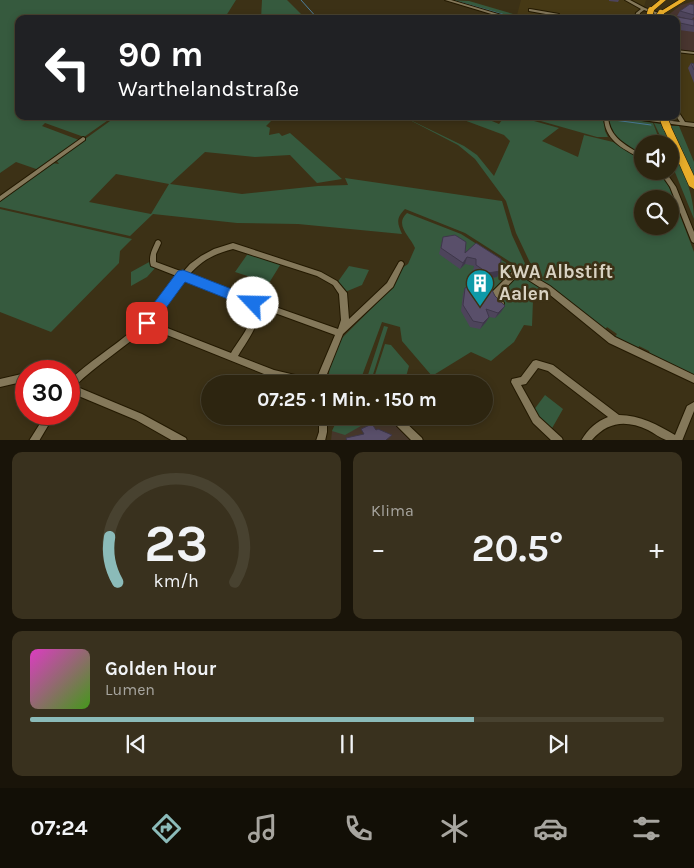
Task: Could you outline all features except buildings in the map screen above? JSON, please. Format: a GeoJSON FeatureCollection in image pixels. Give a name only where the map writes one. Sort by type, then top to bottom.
{"type":"FeatureCollection","features":[{"type":"Feature","properties":{"kind":"highway"},"geometry":{"type":"LineString","coordinates":[[648,13],[660,2],[667,0]]}},
{"type":"Feature","properties":{"kind":"highway"},"geometry":{"type":"LineString","coordinates":[[660,15],[683,0]]}},
{"type":"Feature","properties":{"kind":"highway"},"geometry":{"type":"LineString","coordinates":[[664,120],[694,186]]}},
{"type":"Feature","properties":{"kind":"street"},"geometry":{"type":"LineString","coordinates":[[447,0],[499,15]]}},
{"type":"Feature","properties":{"kind":"street"},"geometry":{"type":"LineString","coordinates":[[627,0],[648,13]]}},
{"type":"Feature","properties":{"kind":"street"},"geometry":{"type":"LineString","coordinates":[[530,10],[558,15]]}},
{"type":"Feature","properties":{"kind":"street"},"geometry":{"type":"LineString","coordinates":[[680,52],[694,53]]}},
{"type":"Feature","properties":{"kind":"street"},"geometry":{"type":"LineString","coordinates":[[680,118],[684,124]]}},
{"type":"Feature","properties":{"kind":"street"},"geometry":{"type":"LineString","coordinates":[[606,120],[607,127],[614,139],[634,152]]}},
{"type":"Feature","properties":{"kind":"street"},"geometry":{"type":"LineString","coordinates":[[652,120],[694,125]]}},
{"type":"Feature","properties":{"kind":"street"},"geometry":{"type":"LineString","coordinates":[[0,199],[83,139]]}},
{"type":"Feature","properties":{"kind":"street"},"geometry":{"type":"LineString","coordinates":[[668,180],[694,240]]}},
{"type":"Feature","properties":{"kind":"street"},"geometry":{"type":"LineString","coordinates":[[158,244],[153,254],[153,264],[247,299],[256,308],[256,317],[233,356]]}},
{"type":"Feature","properties":{"kind":"street"},"geometry":{"type":"LineString","coordinates":[[80,375],[147,323],[196,260],[207,253],[233,246],[298,266],[335,283],[343,293],[344,320],[321,375]]}},
{"type":"Feature","properties":{"kind":"street"},"geometry":{"type":"LineString","coordinates":[[339,333],[390,285],[401,264]]}},
{"type":"Feature","properties":{"kind":"street"},"geometry":{"type":"LineString","coordinates":[[500,303],[495,294],[518,270],[547,288],[612,340],[694,379]]}},
{"type":"Feature","properties":{"kind":"street"},"geometry":{"type":"LineString","coordinates":[[256,308],[264,306],[339,333]]}},
{"type":"Feature","properties":{"kind":"street"},"geometry":{"type":"LineString","coordinates":[[147,323],[278,375]]}},
{"type":"Feature","properties":{"kind":"street"},"geometry":{"type":"LineString","coordinates":[[559,440],[536,420],[515,382],[522,382],[536,364],[550,368],[616,418],[654,427],[677,440],[690,409],[694,406]]}},
{"type":"Feature","properties":{"kind":"street"},"geometry":{"type":"LineString","coordinates":[[0,383],[15,380]]}},
{"type":"Feature","properties":{"kind":"street"},"geometry":{"type":"LineString","coordinates":[[80,392],[139,416],[183,440]]}},
{"type":"Feature","properties":{"kind":"street"},"geometry":{"type":"LineString","coordinates":[[585,440],[594,427],[616,418]]}},
{"type":"Feature","properties":{"kind":"street"},"geometry":{"type":"LineString","coordinates":[[33,440],[43,425]]}},
{"type":"Feature","properties":{"kind":"street"},"geometry":{"type":"LineString","coordinates":[[320,440],[323,425]]}},
{"type":"Feature","properties":{"kind":"street"},"geometry":{"type":"LineString","coordinates":[[402,425],[419,440]]}},
{"type":"Feature","properties":{"kind":"shaded area"},"geometry":{"type":"Polygon","coordinates":[[[521,0],[646,0],[641,15],[517,15],[521,0]]]}},
{"type":"Feature","properties":{"kind":"shaded area"},"geometry":{"type":"Polygon","coordinates":[[[694,1],[694,52],[680,51],[680,15],[668,15],[681,5],[694,1]]]}},
{"type":"Feature","properties":{"kind":"shaded area"},"geometry":{"type":"Polygon","coordinates":[[[680,52],[694,54],[694,124],[684,122],[680,115],[680,52]]]}},
{"type":"Feature","properties":{"kind":"shaded area"},"geometry":{"type":"Polygon","coordinates":[[[335,425],[398,425],[414,440],[331,440],[335,425]]]}},
{"type":"Feature","properties":{"kind":"green space"},"geometry":{"type":"Polygon","coordinates":[[[0,0],[236,0],[227,15],[15,15],[15,120],[108,120],[84,137],[45,123],[42,126],[79,140],[39,170],[16,162],[0,173],[0,0]]]}},
{"type":"Feature","properties":{"kind":"green space"},"geometry":{"type":"Polygon","coordinates":[[[262,0],[287,0],[302,15],[261,15],[262,0]]]}},
{"type":"Feature","properties":{"kind":"green space"},"geometry":{"type":"Polygon","coordinates":[[[449,0],[469,1],[516,15],[502,15],[449,0]]]}},
{"type":"Feature","properties":{"kind":"green space"},"geometry":{"type":"Polygon","coordinates":[[[111,120],[272,120],[266,126],[270,128],[269,135],[279,133],[282,136],[290,133],[342,179],[317,183],[290,155],[255,157],[205,152],[170,184],[242,194],[318,186],[348,185],[345,178],[502,201],[512,235],[528,270],[523,270],[465,233],[405,209],[398,221],[402,234],[298,224],[237,223],[153,214],[130,236],[0,207],[0,201],[52,163],[59,164],[56,160],[111,120]],[[116,174],[89,202],[151,214],[169,184],[116,174]]]}},
{"type":"Feature","properties":{"kind":"green space"},"geometry":{"type":"Polygon","coordinates":[[[410,120],[464,146],[477,155],[494,176],[510,141],[504,135],[464,120],[490,120],[499,124],[502,120],[530,120],[559,128],[542,141],[578,157],[584,135],[613,142],[634,155],[634,180],[665,180],[670,190],[634,190],[634,235],[679,235],[679,213],[694,252],[694,375],[651,357],[649,351],[639,346],[638,351],[614,338],[617,334],[607,327],[604,331],[548,284],[539,280],[516,233],[506,201],[475,159],[458,145],[410,120]]]}},
{"type":"Feature","properties":{"kind":"green space"},"geometry":{"type":"Polygon","coordinates":[[[537,120],[604,120],[608,137],[597,137],[537,120]]]}},
{"type":"Feature","properties":{"kind":"green space"},"geometry":{"type":"Polygon","coordinates":[[[609,120],[635,120],[653,123],[658,135],[634,135],[634,150],[619,140],[611,129],[609,120]]]}},
{"type":"Feature","properties":{"kind":"green space"},"geometry":{"type":"Polygon","coordinates":[[[654,123],[661,124],[666,135],[660,135],[654,123]]]}},
{"type":"Feature","properties":{"kind":"green space"},"geometry":{"type":"Polygon","coordinates":[[[671,126],[679,126],[694,162],[694,177],[679,144],[679,135],[675,135],[671,126]]]}},
{"type":"Feature","properties":{"kind":"green space"},"geometry":{"type":"Polygon","coordinates":[[[679,162],[691,194],[694,219],[678,180],[679,162]]]}},
{"type":"Feature","properties":{"kind":"green space"},"geometry":{"type":"Polygon","coordinates":[[[0,209],[132,239],[120,251],[119,263],[51,332],[0,312],[0,209]]]}},
{"type":"Feature","properties":{"kind":"green space"},"geometry":{"type":"Polygon","coordinates":[[[407,213],[461,234],[541,285],[533,300],[532,326],[524,325],[514,342],[491,361],[471,352],[431,375],[402,341],[400,327],[382,322],[362,375],[329,375],[330,362],[341,339],[392,288],[399,270],[408,264],[415,248],[402,226],[403,217],[407,213]]]}},
{"type":"Feature","properties":{"kind":"green space"},"geometry":{"type":"Polygon","coordinates":[[[249,252],[282,262],[269,283],[235,272],[249,252]]]}},
{"type":"Feature","properties":{"kind":"green space"},"geometry":{"type":"Polygon","coordinates":[[[151,261],[156,267],[147,277],[131,286],[131,272],[151,261]]]}},
{"type":"Feature","properties":{"kind":"green space"},"geometry":{"type":"Polygon","coordinates":[[[349,266],[369,270],[362,285],[345,292],[337,283],[349,266]]]}},
{"type":"Feature","properties":{"kind":"green space"},"geometry":{"type":"Polygon","coordinates":[[[384,326],[388,327],[373,375],[368,375],[384,326]]]}},
{"type":"Feature","properties":{"kind":"green space"},"geometry":{"type":"Polygon","coordinates":[[[385,344],[391,345],[409,366],[406,375],[375,375],[385,344]]]}},
{"type":"Feature","properties":{"kind":"green space"},"geometry":{"type":"Polygon","coordinates":[[[545,395],[563,409],[551,430],[533,411],[545,395]]]}},
{"type":"Feature","properties":{"kind":"green space"},"geometry":{"type":"Polygon","coordinates":[[[335,425],[363,425],[345,435],[332,431],[335,425]]]}},
{"type":"Feature","properties":{"kind":"waterway"},"geometry":{"type":"LineString","coordinates":[[301,0],[314,15]]}},
{"type":"Feature","properties":{"kind":"waterway"},"geometry":{"type":"LineString","coordinates":[[456,1],[505,15]]}},
{"type":"Feature","properties":{"kind":"waterway"},"geometry":{"type":"LineString","coordinates":[[614,120],[651,125]]}},
{"type":"Feature","properties":{"kind":"place","name":"KWA Albstift Aalen"},"geometry":{"type":"Point","coordinates":[480,307]}},
{"type":"Feature","properties":{"kind":"route"},"geometry":{"type":"LineString","coordinates":[[147,323],[183,275],[253,303]]}}]}
